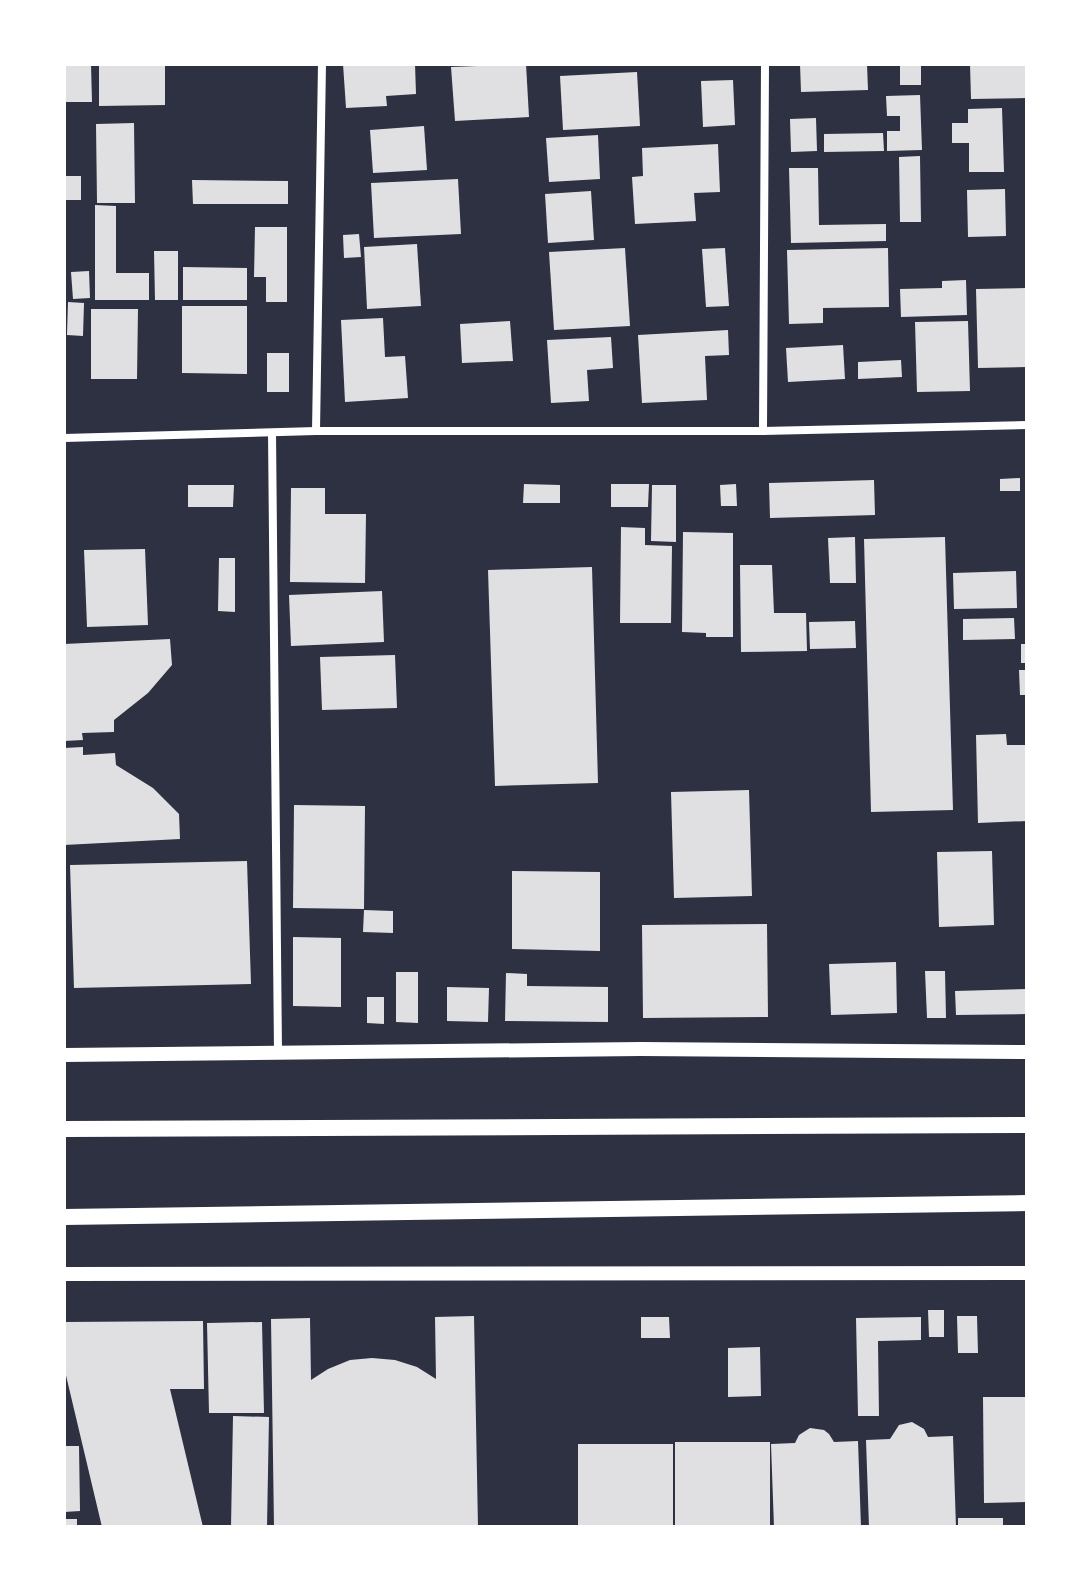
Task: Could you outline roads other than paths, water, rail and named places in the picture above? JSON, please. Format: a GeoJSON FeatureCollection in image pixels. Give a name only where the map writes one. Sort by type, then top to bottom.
{"type":"FeatureCollection","features":[{"type":"Feature","properties":{"kind":"main road"},"geometry":{"type":"LineString","coordinates":[[64,1129],[1027,1125]]}},
{"type":"Feature","properties":{"kind":"main road"},"geometry":{"type":"LineString","coordinates":[[64,1217],[1027,1203]]}},
{"type":"Feature","properties":{"kind":"street"},"geometry":{"type":"LineString","coordinates":[[316,431],[322,64]]}},
{"type":"Feature","properties":{"kind":"street"},"geometry":{"type":"LineString","coordinates":[[763,431],[765,64]]}},
{"type":"Feature","properties":{"kind":"street"},"geometry":{"type":"LineString","coordinates":[[64,438],[316,431],[763,431],[1027,425]]}},
{"type":"Feature","properties":{"kind":"street"},"geometry":{"type":"LineString","coordinates":[[272,433],[278,1052]]}},
{"type":"Feature","properties":{"kind":"street"},"geometry":{"type":"LineString","coordinates":[[64,1055],[641,1049],[1027,1052]]}},
{"type":"Feature","properties":{"kind":"street"},"geometry":{"type":"LineString","coordinates":[[64,1274],[1027,1273]]}}]}
